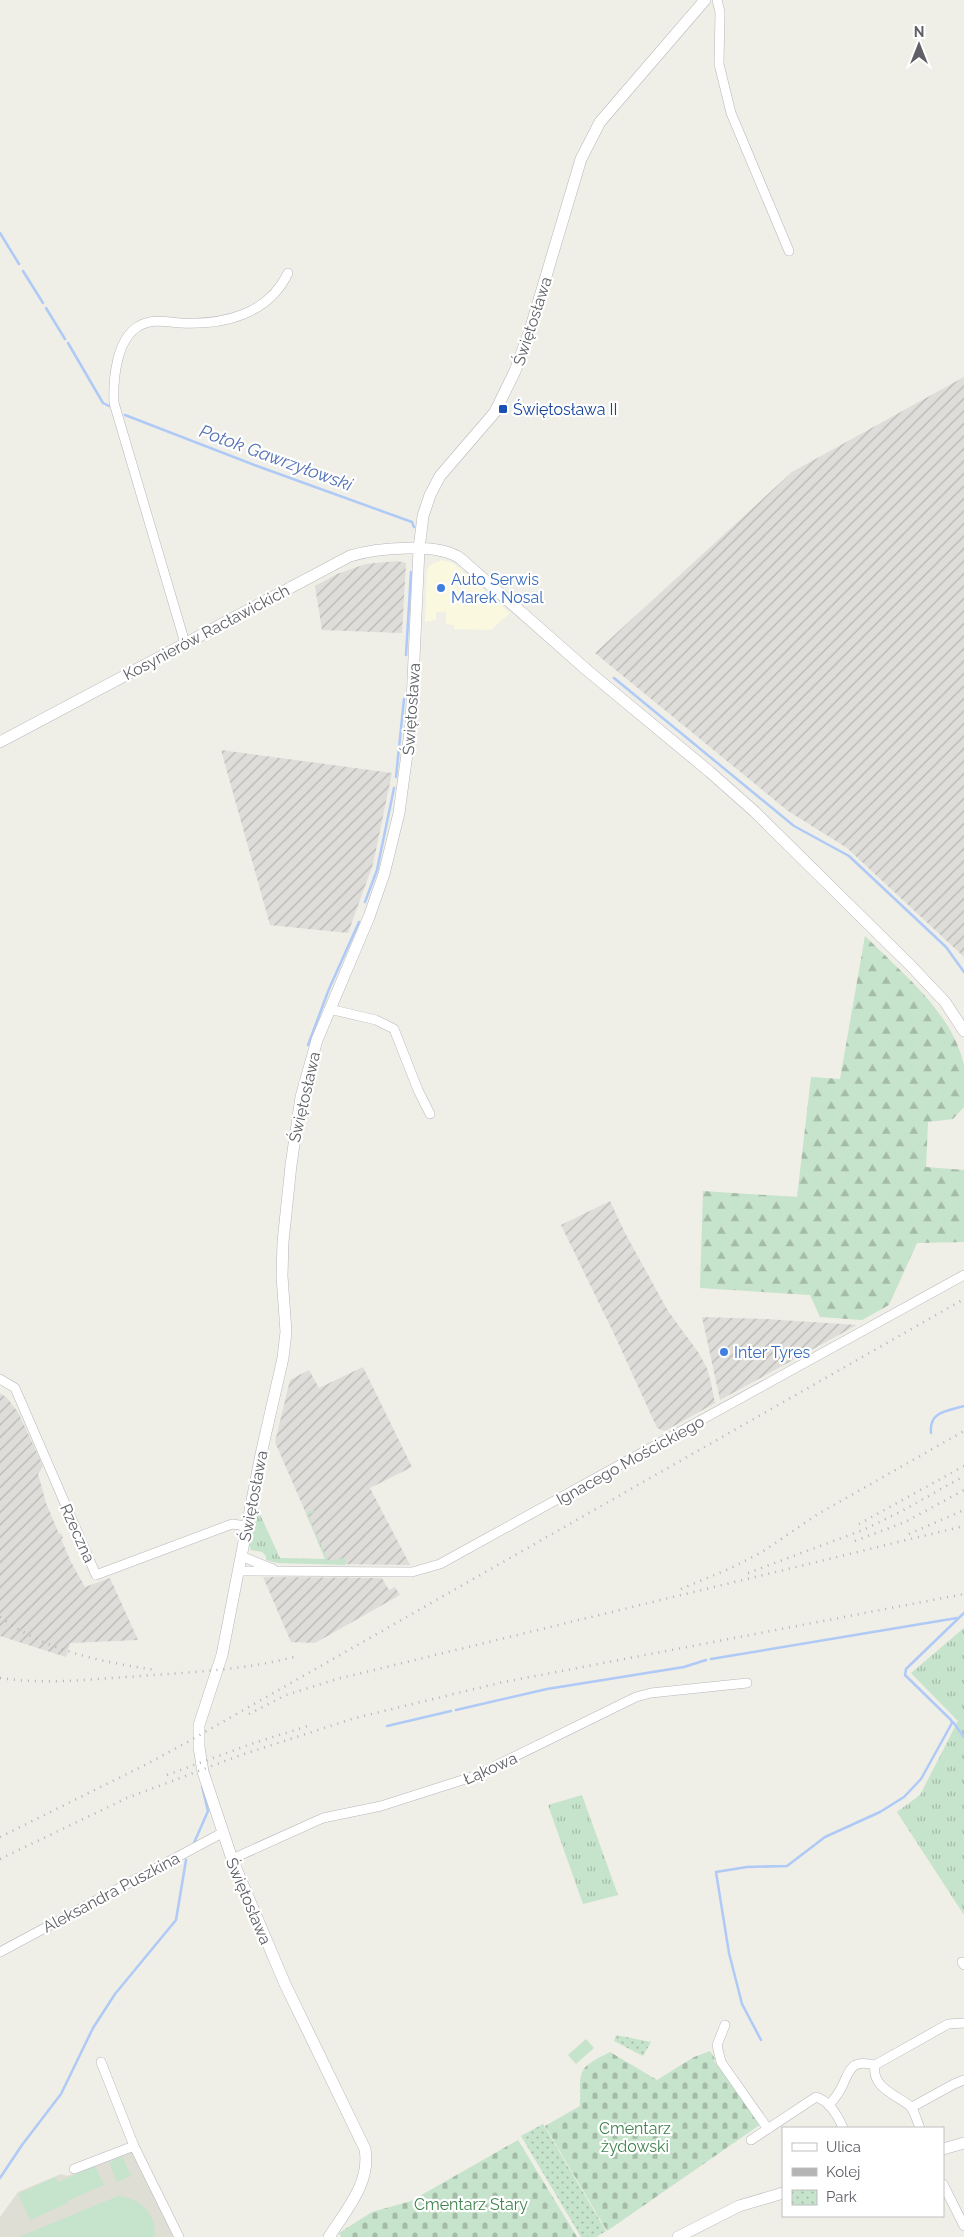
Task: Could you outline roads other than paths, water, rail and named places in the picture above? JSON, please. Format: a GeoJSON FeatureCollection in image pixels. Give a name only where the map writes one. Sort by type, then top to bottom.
{"type":"FeatureCollection","features":[{"type":"Feature","properties":{"kind":"street","name":"Świętosława"},"geometry":{"type":"LineString","coordinates":[[330,2237],[361,2184],[366,2162],[365,2149],[285,1984],[232,1859],[203,1772],[199,1734],[202,1711],[214,1684],[221,1656],[246,1526],[285,1348],[282,1250],[295,1131],[311,1058],[329,1009],[375,900],[388,859],[399,813],[411,724],[419,549],[423,516],[435,485],[447,467],[495,412],[515,371],[533,322],[582,159],[592,134],[600,122],[704,0]]}},
{"type":"Feature","properties":{"kind":"street"},"geometry":{"type":"LineString","coordinates":[[717,0],[720,12],[719,64],[731,113],[789,251]]}},
{"type":"Feature","properties":{"kind":"street"},"geometry":{"type":"LineString","coordinates":[[185,643],[114,403],[115,376],[122,350],[125,340],[139,325],[160,320],[187,323],[217,322],[240,316],[264,304],[278,290],[288,273]]}},
{"type":"Feature","properties":{"kind":"street","name":"Kosynierów Racławickich"},"geometry":{"type":"LineString","coordinates":[[0,742],[350,556],[378,550],[419,549],[444,551],[457,556],[588,671],[710,772],[755,812],[911,966],[945,1002],[964,1031]]}},
{"type":"Feature","properties":{"kind":"street"},"geometry":{"type":"LineString","coordinates":[[329,1009],[376,1020],[394,1029],[418,1090],[430,1114]]}},
{"type":"Feature","properties":{"kind":"street","name":"Ignacego Mościckiego"},"geometry":{"type":"LineString","coordinates":[[238,1571],[412,1572],[440,1564],[964,1275]]}},
{"type":"Feature","properties":{"kind":"street","name":"Rzeczna"},"geometry":{"type":"LineString","coordinates":[[0,1379],[15,1388],[96,1575],[232,1524],[246,1526]]}},
{"type":"Feature","properties":{"kind":"street","name":"Ignacego Mościckiego"},"geometry":{"type":"LineString","coordinates":[[241,1556],[276,1570]]}},
{"type":"Feature","properties":{"kind":"street","name":"Łąkowa"},"geometry":{"type":"LineString","coordinates":[[232,1859],[323,1818],[381,1806],[475,1776],[636,1697],[651,1693],[747,1683]]}},
{"type":"Feature","properties":{"kind":"street","name":"Aleksandra Puszkina"},"geometry":{"type":"LineString","coordinates":[[0,1952],[222,1833]]}},
{"type":"Feature","properties":{"kind":"street"},"geometry":{"type":"LineString","coordinates":[[829,2106],[840,2091],[847,2072],[858,2063],[875,2066],[948,2024],[964,2023]]}},
{"type":"Feature","properties":{"kind":"street"},"geometry":{"type":"LineString","coordinates":[[725,2025],[717,2045],[720,2062],[768,2128]]}},
{"type":"Feature","properties":{"kind":"street"},"geometry":{"type":"LineString","coordinates":[[101,2062],[134,2146],[179,2237]]}},
{"type":"Feature","properties":{"kind":"street"},"geometry":{"type":"LineString","coordinates":[[875,2066],[876,2076],[882,2088],[912,2107],[920,2127]]}},
{"type":"Feature","properties":{"kind":"street"},"geometry":{"type":"LineString","coordinates":[[912,2107],[964,2080]]}},
{"type":"Feature","properties":{"kind":"street"},"geometry":{"type":"LineString","coordinates":[[751,2140],[816,2097],[822,2099],[829,2106],[843,2127]]}},
{"type":"Feature","properties":{"kind":"street"},"geometry":{"type":"LineString","coordinates":[[944,2149],[964,2143]]}},
{"type":"Feature","properties":{"kind":"street"},"geometry":{"type":"LineString","coordinates":[[74,2169],[134,2146]]}},
{"type":"Feature","properties":{"kind":"street"},"geometry":{"type":"LineString","coordinates":[[944,2186],[964,2226]]}},
{"type":"Feature","properties":{"kind":"street"},"geometry":{"type":"LineString","coordinates":[[678,2237],[740,2206],[782,2193]]}},
{"type":"Feature","properties":{"kind":"waterway","name":"Potok Gawrzyłowski"},"geometry":{"type":"LineString","coordinates":[[0,233],[19,264]]}},
{"type":"Feature","properties":{"kind":"waterway","name":"Potok Gawrzyłowski"},"geometry":{"type":"LineString","coordinates":[[23,271],[43,303]]}},
{"type":"Feature","properties":{"kind":"waterway","name":"Potok Gawrzyłowski"},"geometry":{"type":"LineString","coordinates":[[46,308],[65,339]]}},
{"type":"Feature","properties":{"kind":"waterway","name":"Potok Gawrzyłowski"},"geometry":{"type":"LineString","coordinates":[[68,343],[103,403],[109,406]]}},
{"type":"Feature","properties":{"kind":"waterway","name":"Potok Gawrzyłowski"},"geometry":{"type":"LineString","coordinates":[[125,415],[257,466],[412,522],[414,527]]}},
{"type":"Feature","properties":{"kind":"waterway","name":"Potok Gawrzyłowski"},"geometry":{"type":"LineString","coordinates":[[406,655],[411,572]]}},
{"type":"Feature","properties":{"kind":"waterway"},"geometry":{"type":"LineString","coordinates":[[614,678],[794,826],[849,856],[946,947],[964,972]]}},
{"type":"Feature","properties":{"kind":"waterway","name":"Potok Gawrzyłowski"},"geometry":{"type":"LineString","coordinates":[[396,777],[404,699]]}},
{"type":"Feature","properties":{"kind":"waterway","name":"Potok Gawrzyłowski"},"geometry":{"type":"LineString","coordinates":[[365,902],[377,870],[394,788]]}},
{"type":"Feature","properties":{"kind":"waterway","name":"Potok Gawrzyłowski"},"geometry":{"type":"LineString","coordinates":[[308,1045],[329,989],[359,922]]}},
{"type":"Feature","properties":{"kind":"waterway"},"geometry":{"type":"LineString","coordinates":[[931,1433],[931,1426],[936,1416],[964,1406]]}},
{"type":"Feature","properties":{"kind":"waterway"},"geometry":{"type":"LineString","coordinates":[[761,2040],[742,2004],[729,1953],[716,1872],[747,1867],[787,1866],[825,1837],[880,1812],[904,1797],[921,1779],[952,1723],[905,1675],[906,1669],[964,1613]]}},
{"type":"Feature","properties":{"kind":"waterway"},"geometry":{"type":"LineString","coordinates":[[711,1659],[957,1618]]}},
{"type":"Feature","properties":{"kind":"waterway"},"geometry":{"type":"LineString","coordinates":[[456,1710],[547,1689],[684,1667],[706,1660]]}},
{"type":"Feature","properties":{"kind":"waterway"},"geometry":{"type":"LineString","coordinates":[[387,1726],[451,1711]]}},
{"type":"Feature","properties":{"kind":"waterway"},"geometry":{"type":"LineString","coordinates":[[953,1722],[964,1737]]}},
{"type":"Feature","properties":{"kind":"waterway","name":"Potok Gawrzyłowski"},"geometry":{"type":"LineString","coordinates":[[194,1843],[208,1811],[202,1786]]}},
{"type":"Feature","properties":{"kind":"waterway","name":"Potok Gawrzyłowski"},"geometry":{"type":"LineString","coordinates":[[0,2178],[22,2145],[61,2094],[93,2028],[115,1994],[176,1920],[186,1860]]}},
{"type":"Feature","properties":{"kind":"railway"},"geometry":{"type":"LineString","coordinates":[[0,1837],[191,1740],[964,1299]]}},
{"type":"Feature","properties":{"kind":"railway"},"geometry":{"type":"LineString","coordinates":[[681,1589],[731,1568],[762,1552],[818,1514],[964,1431]]}},
{"type":"Feature","properties":{"kind":"railway"},"geometry":{"type":"LineString","coordinates":[[859,1524],[964,1466]]}},
{"type":"Feature","properties":{"kind":"railway"},"geometry":{"type":"LineString","coordinates":[[748,1573],[863,1530],[902,1511],[964,1476]]}},
{"type":"Feature","properties":{"kind":"railway"},"geometry":{"type":"LineString","coordinates":[[855,1541],[905,1522],[964,1490]]}},
{"type":"Feature","properties":{"kind":"railway"},"geometry":{"type":"LineString","coordinates":[[909,1534],[964,1510]]}},
{"type":"Feature","properties":{"kind":"railway"},"geometry":{"type":"LineString","coordinates":[[249,1714],[286,1695],[337,1679],[964,1526]]}},
{"type":"Feature","properties":{"kind":"railway"},"geometry":{"type":"LineString","coordinates":[[0,1859],[127,1798],[241,1755],[355,1718],[499,1683],[964,1594]]}},
{"type":"Feature","properties":{"kind":"railway"},"geometry":{"type":"LineString","coordinates":[[0,1617],[18,1629],[55,1647],[95,1659],[156,1670]]}},
{"type":"Feature","properties":{"kind":"railway"},"geometry":{"type":"LineString","coordinates":[[0,1678],[35,1681],[105,1679],[218,1670],[294,1657]]}},
{"type":"Feature","properties":{"kind":"railway"},"geometry":{"type":"LineString","coordinates":[[167,1775],[251,1744],[311,1725]]}},
{"type":"Feature","properties":{"kind":"place","name":"Świętosława II"},"geometry":{"type":"Point","coordinates":[503,409]}},
{"type":"Feature","properties":{"kind":"place","name":"Auto Serwis Marek Nosal"},"geometry":{"type":"Point","coordinates":[441,588]}},
{"type":"Feature","properties":{"kind":"place","name":"Inter Tyres"},"geometry":{"type":"Point","coordinates":[724,1352]}},
{"type":"Feature","properties":{"kind":"park label","name":"Cmentarz żydowski"},"geometry":{"type":"Point","coordinates":[635,2137]}},
{"type":"Feature","properties":{"kind":"park label","name":"Cmentarz Stary"},"geometry":{"type":"Point","coordinates":[471,2204]}}]}
